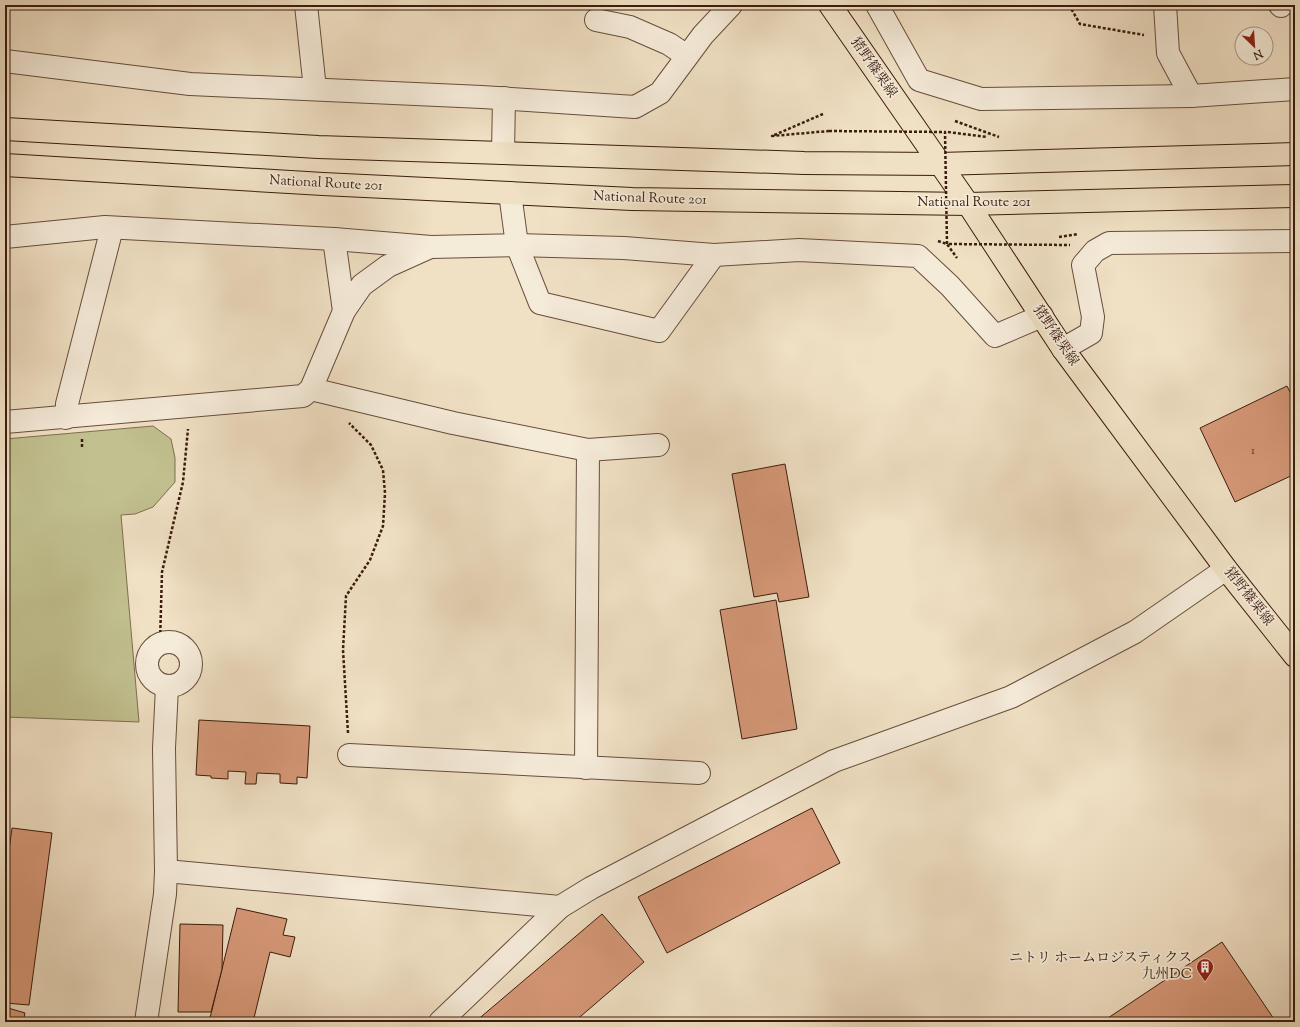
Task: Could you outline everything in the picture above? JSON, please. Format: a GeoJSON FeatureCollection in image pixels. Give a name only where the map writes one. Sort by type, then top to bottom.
{"type":"FeatureCollection","features":[{"type":"Feature","properties":{"kind":"main road","name":"猪野篠栗線"},"geometry":{"type":"LineString","coordinates":[[830,5],[968,204],[1063,349],[1226,569],[1295,656]]}},
{"type":"Feature","properties":{"kind":"main road"},"geometry":{"type":"LineString","coordinates":[[5,129],[318,147],[804,163],[940,164],[1295,154]]}},
{"type":"Feature","properties":{"kind":"main road","name":"National Route 201"},"geometry":{"type":"LineString","coordinates":[[5,165],[323,184],[632,199],[968,204],[1295,196]]}},
{"type":"Feature","properties":{"kind":"street"},"geometry":{"type":"LineString","coordinates":[[306,5],[315,89]]}},
{"type":"Feature","properties":{"kind":"street"},"geometry":{"type":"LineString","coordinates":[[5,61],[190,84],[504,98],[635,107],[660,93],[703,34],[731,5]]}},
{"type":"Feature","properties":{"kind":"street"},"geometry":{"type":"LineString","coordinates":[[877,5],[919,80],[981,99],[1191,96],[1295,89]]}},
{"type":"Feature","properties":{"kind":"street"},"geometry":{"type":"LineString","coordinates":[[1165,5],[1168,53],[1191,96]]}},
{"type":"Feature","properties":{"kind":"street"},"geometry":{"type":"LineString","coordinates":[[596,20],[630,27],[668,44],[687,56]]}},
{"type":"Feature","properties":{"kind":"street"},"geometry":{"type":"LineString","coordinates":[[503,153],[504,98]]}},
{"type":"Feature","properties":{"kind":"street"},"geometry":{"type":"LineString","coordinates":[[510,193],[517,245],[540,302],[659,331],[714,255]]}},
{"type":"Feature","properties":{"kind":"street"},"geometry":{"type":"LineString","coordinates":[[5,237],[112,228],[334,239],[431,247],[517,245],[624,248],[714,255],[800,250],[918,256],[950,286],[995,336],[1042,316]]}},
{"type":"Feature","properties":{"kind":"street"},"geometry":{"type":"LineString","coordinates":[[66,418],[67,404],[112,228]]}},
{"type":"Feature","properties":{"kind":"street"},"geometry":{"type":"LineString","coordinates":[[334,239],[344,311]]}},
{"type":"Feature","properties":{"kind":"street"},"geometry":{"type":"LineString","coordinates":[[1063,349],[1091,333],[1093,317],[1082,265],[1095,251],[1109,243],[1295,241]]}},
{"type":"Feature","properties":{"kind":"street"},"geometry":{"type":"LineString","coordinates":[[5,422],[66,418],[304,396],[311,389],[344,311],[362,285],[388,266],[431,247]]}},
{"type":"Feature","properties":{"kind":"street"},"geometry":{"type":"LineString","coordinates":[[311,389],[453,424],[588,450],[658,445]]}},
{"type":"Feature","properties":{"kind":"street"},"geometry":{"type":"LineString","coordinates":[[586,768],[588,450]]}},
{"type":"Feature","properties":{"kind":"street"},"geometry":{"type":"LineString","coordinates":[[440,1022],[560,907],[591,888],[834,761],[1011,697],[1135,632],[1226,569]]}},
{"type":"Feature","properties":{"kind":"street"},"geometry":{"type":"LineString","coordinates":[[169,641],[178,643],[185,648],[190,656],[191,666],[189,674],[183,682],[176,686],[167,687],[159,684],[152,679],[147,672],[146,664],[148,655],[153,648],[160,643],[169,641]]}},
{"type":"Feature","properties":{"kind":"street"},"geometry":{"type":"LineString","coordinates":[[146,1022],[165,894],[164,748],[167,687]]}},
{"type":"Feature","properties":{"kind":"street"},"geometry":{"type":"LineString","coordinates":[[350,755],[699,773]]}},
{"type":"Feature","properties":{"kind":"street"},"geometry":{"type":"LineString","coordinates":[[166,871],[560,907]]}},
{"type":"Feature","properties":{"kind":"path"},"geometry":{"type":"LineString","coordinates":[[1069,5],[1080,24],[1149,36],[1168,53]]}},
{"type":"Feature","properties":{"kind":"path"},"geometry":{"type":"LineString","coordinates":[[823,114],[772,136],[829,130],[946,132],[998,139]]}},
{"type":"Feature","properties":{"kind":"path"},"geometry":{"type":"LineString","coordinates":[[955,120],[1006,140]]}},
{"type":"Feature","properties":{"kind":"path"},"geometry":{"type":"LineString","coordinates":[[946,132],[947,244],[1070,245]]}},
{"type":"Feature","properties":{"kind":"path"},"geometry":{"type":"LineString","coordinates":[[160,643],[162,572],[184,482],[190,406]]}},
{"type":"Feature","properties":{"kind":"path"},"geometry":{"type":"LineString","coordinates":[[349,423],[371,445],[383,470],[385,493],[383,526],[370,560],[346,596],[343,650],[350,755]]}},
{"type":"Feature","properties":{"kind":"shaded area"},"geometry":{"type":"Polygon","coordinates":[[[153,426],[171,439],[175,458],[175,482],[153,507],[135,514],[121,515],[139,722],[5,717],[5,439],[153,426]]]}},
{"type":"Feature","properties":{"kind":"building"},"geometry":{"type":"Polygon","coordinates":[[[1287,386],[1295,402],[1295,474],[1235,502],[1200,428],[1287,386]]]}},
{"type":"Feature","properties":{"kind":"building"},"geometry":{"type":"Polygon","coordinates":[[[785,464],[809,597],[779,602],[777,593],[754,597],[732,474],[785,464]]]}},
{"type":"Feature","properties":{"kind":"building"},"geometry":{"type":"Polygon","coordinates":[[[776,600],[797,729],[742,739],[720,610],[776,600]]]}},
{"type":"Feature","properties":{"kind":"building"},"geometry":{"type":"Polygon","coordinates":[[[199,720],[310,726],[307,778],[297,777],[297,784],[280,783],[280,774],[257,773],[256,784],[245,784],[246,772],[228,771],[228,779],[196,775],[199,720]]]}},
{"type":"Feature","properties":{"kind":"building"},"geometry":{"type":"Polygon","coordinates":[[[812,808],[840,863],[667,953],[638,897],[812,808]]]}},
{"type":"Feature","properties":{"kind":"building"},"geometry":{"type":"Polygon","coordinates":[[[12,828],[52,833],[29,1005],[5,1003],[5,881],[12,828]]]}},
{"type":"Feature","properties":{"kind":"building"},"geometry":{"type":"Polygon","coordinates":[[[237,908],[287,919],[283,935],[295,937],[290,957],[270,952],[253,1022],[209,1022],[237,908]]]}},
{"type":"Feature","properties":{"kind":"building"},"geometry":{"type":"Polygon","coordinates":[[[602,914],[644,962],[574,1022],[475,1022],[602,914]]]}},
{"type":"Feature","properties":{"kind":"building"},"geometry":{"type":"Polygon","coordinates":[[[180,924],[223,925],[222,969],[211,1012],[178,1012],[180,924]]]}},
{"type":"Feature","properties":{"kind":"building","name":"ニトリ ホームロジスティクス 九州DC"},"geometry":{"type":"Polygon","coordinates":[[[1222,942],[1276,1022],[1102,1022],[1222,942]]]}},
{"type":"Feature","properties":{"kind":"building"},"geometry":{"type":"Polygon","coordinates":[[[5,1007],[25,1013],[23,1022],[5,1022],[5,1007]]]}},
{"type":"Feature","properties":{"kind":"place","name":"ニトリ ホームロジスティクス 九州DC"},"geometry":{"type":"Point","coordinates":[1205,982]}}]}
